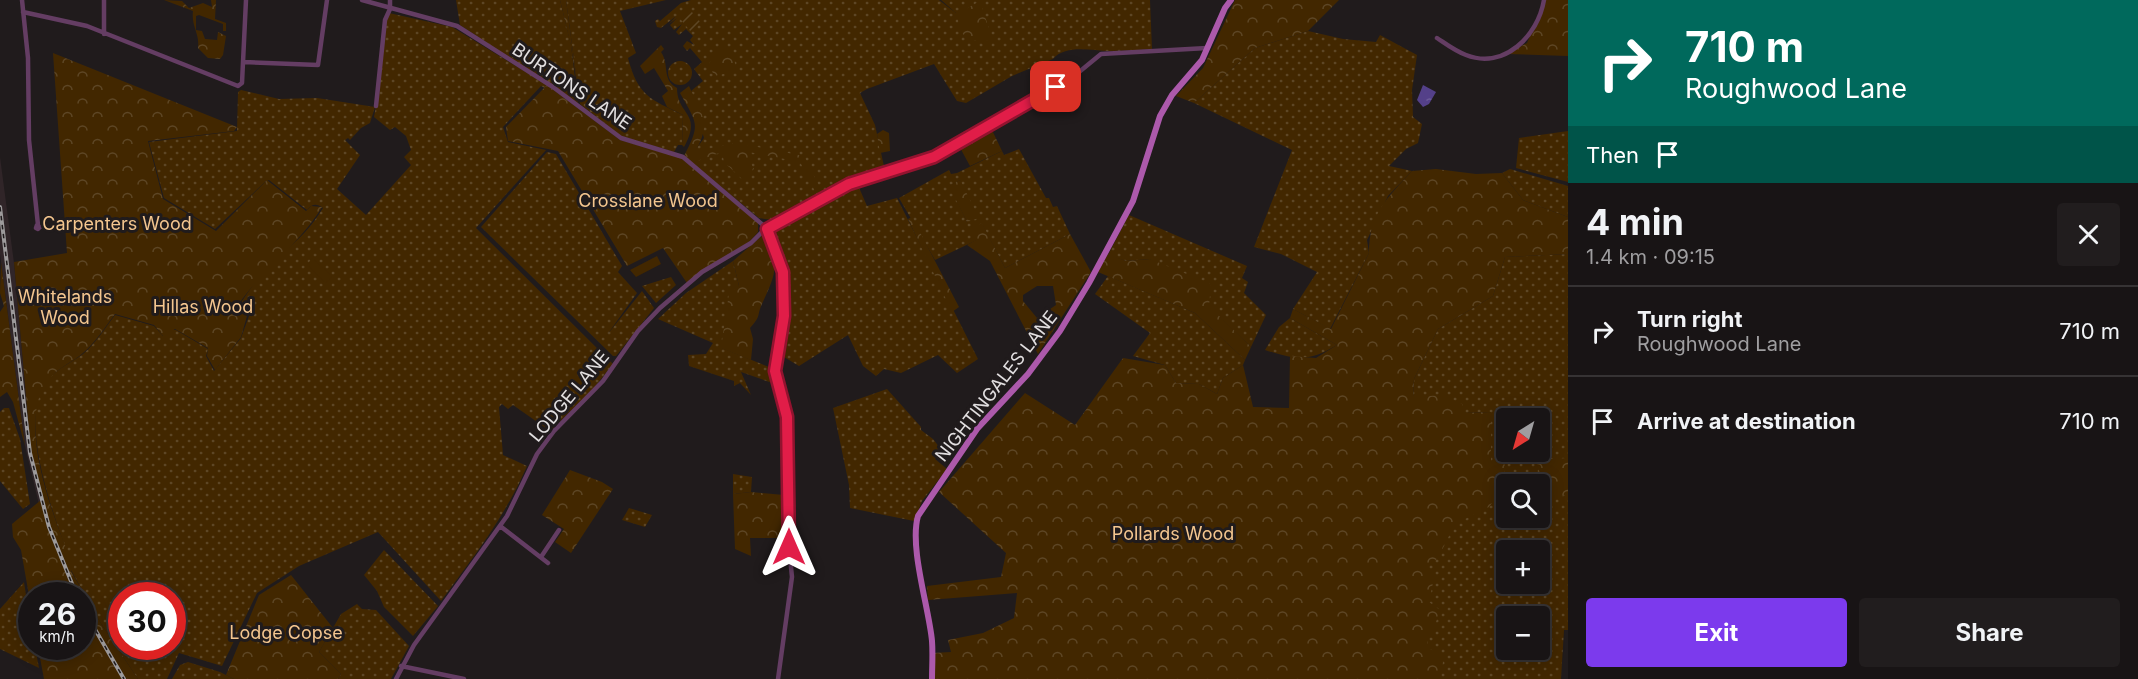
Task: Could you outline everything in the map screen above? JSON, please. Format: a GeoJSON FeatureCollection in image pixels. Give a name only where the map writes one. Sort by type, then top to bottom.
{"type":"FeatureCollection","features":[{"type":"Feature","properties":{"kind":"main road","name":"NIGHTINGALES LANE"},"geometry":{"type":"LineString","coordinates":[[932,679],[932,642],[916,533],[918,516],[977,429],[1028,374],[1060,331],[1133,201],[1160,116],[1172,96],[1196,70],[1231,0]]}},
{"type":"Feature","properties":{"kind":"street"},"geometry":{"type":"LineString","coordinates":[[22,0],[28,58],[28,131],[38,225]]}},
{"type":"Feature","properties":{"kind":"street"},"geometry":{"type":"LineString","coordinates":[[104,0],[104,34]]}},
{"type":"Feature","properties":{"kind":"street"},"geometry":{"type":"LineString","coordinates":[[23,12],[67,21],[238,86],[242,83],[244,62],[246,0]]}},
{"type":"Feature","properties":{"kind":"street"},"geometry":{"type":"LineString","coordinates":[[244,62],[318,65],[327,0]]}},
{"type":"Feature","properties":{"kind":"street","name":"BURTONS LANE"},"geometry":{"type":"LineString","coordinates":[[362,0],[457,26],[553,87],[621,138],[683,157],[767,228],[783,272],[784,316],[775,371],[787,417],[790,467],[788,532],[792,578],[778,679]]}},
{"type":"Feature","properties":{"kind":"street"},"geometry":{"type":"LineString","coordinates":[[376,106],[385,20],[390,9],[390,0]]}},
{"type":"Feature","properties":{"kind":"street"},"geometry":{"type":"LineString","coordinates":[[1437,38],[1466,55],[1477,58],[1500,57],[1514,50],[1531,33],[1544,0]]}},
{"type":"Feature","properties":{"kind":"street","name":"LODGE LANE"},"geometry":{"type":"LineString","coordinates":[[396,679],[401,666],[513,506],[537,454],[554,431],[603,381],[638,331],[702,272],[751,243],[767,228],[849,184],[934,157],[1040,97],[1073,76],[1101,54],[1207,48]]}},
{"type":"Feature","properties":{"kind":"street"},"geometry":{"type":"LineString","coordinates":[[500,526],[548,563]]}},
{"type":"Feature","properties":{"kind":"street"},"geometry":{"type":"LineString","coordinates":[[541,557],[559,530]]}},
{"type":"Feature","properties":{"kind":"street"},"geometry":{"type":"LineString","coordinates":[[401,666],[464,679]]}},
{"type":"Feature","properties":{"kind":"shaded area"},"geometry":{"type":"Polygon","coordinates":[[[0,157],[14,263],[31,452],[48,520],[43,521],[25,446],[0,254],[0,157]]]}},
{"type":"Feature","properties":{"kind":"green space"},"geometry":{"type":"Polygon","coordinates":[[[164,0],[182,1],[189,8],[203,3],[212,7],[211,0],[216,0],[215,19],[226,23],[226,31],[223,31],[223,24],[199,15],[196,16],[196,30],[202,31],[205,39],[217,40],[218,32],[226,36],[223,55],[220,59],[208,58],[198,48],[193,11],[164,0]]]}},
{"type":"Feature","properties":{"kind":"green space"},"geometry":{"type":"Polygon","coordinates":[[[456,0],[560,0],[571,45],[578,103],[460,25],[456,0]]]}},
{"type":"Feature","properties":{"kind":"green space"},"geometry":{"type":"Polygon","coordinates":[[[560,0],[566,0],[580,104],[571,46],[560,0]]]}},
{"type":"Feature","properties":{"kind":"green space"},"geometry":{"type":"Polygon","coordinates":[[[566,0],[666,0],[620,11],[636,53],[628,58],[636,81],[647,95],[683,115],[682,145],[678,145],[674,152],[621,136],[580,104],[566,0]]]}},
{"type":"Feature","properties":{"kind":"green space"},"geometry":{"type":"Polygon","coordinates":[[[691,0],[939,0],[956,13],[941,0],[1150,0],[1152,49],[1065,51],[1053,59],[1012,76],[966,103],[957,101],[934,64],[867,89],[860,93],[875,125],[885,171],[863,178],[778,221],[759,218],[684,156],[694,152],[704,138],[691,91],[703,81],[694,69],[702,62],[690,48],[687,51],[683,46],[687,41],[694,45],[690,40],[693,36],[686,29],[679,35],[676,32],[682,24],[674,30],[670,25],[677,18],[669,24],[676,16],[661,28],[657,27],[655,21],[658,19],[660,21],[681,3],[691,0]]]}},
{"type":"Feature","properties":{"kind":"green space"},"geometry":{"type":"Polygon","coordinates":[[[1235,0],[1339,0],[1308,31],[1255,48],[1194,103],[1176,96],[1203,68],[1235,0]]]}},
{"type":"Feature","properties":{"kind":"green space"},"geometry":{"type":"Polygon","coordinates":[[[1546,0],[1568,0],[1568,56],[1507,54],[1527,43],[1546,0]]]}},
{"type":"Feature","properties":{"kind":"green space"},"geometry":{"type":"Polygon","coordinates":[[[980,1],[993,41],[969,40],[960,31],[957,14],[980,1]]]}},
{"type":"Feature","properties":{"kind":"green space"},"geometry":{"type":"Polygon","coordinates":[[[687,6],[701,23],[691,32],[677,15],[687,6]]]}},
{"type":"Feature","properties":{"kind":"green space"},"geometry":{"type":"Polygon","coordinates":[[[389,13],[452,27],[547,85],[545,88],[541,86],[503,127],[508,142],[546,150],[476,228],[613,364],[593,389],[550,431],[513,405],[508,409],[502,404],[499,407],[503,455],[527,466],[499,519],[441,601],[378,532],[299,566],[257,593],[222,666],[186,655],[186,582],[108,582],[108,634],[96,615],[96,582],[78,582],[71,570],[73,567],[49,498],[37,442],[35,417],[39,394],[53,374],[88,350],[115,315],[154,326],[163,336],[171,330],[176,330],[208,349],[206,356],[214,371],[241,338],[249,316],[238,307],[264,271],[305,232],[323,208],[314,205],[307,210],[269,180],[215,229],[164,198],[149,142],[237,131],[238,92],[241,90],[279,99],[317,98],[375,107],[370,123],[361,128],[350,140],[348,138],[345,140],[360,155],[337,189],[366,215],[411,165],[404,157],[411,150],[406,136],[395,127],[390,130],[374,117],[382,48],[389,13]]]}},
{"type":"Feature","properties":{"kind":"green space"},"geometry":{"type":"Polygon","coordinates":[[[1308,31],[1343,39],[1376,42],[1380,35],[1417,55],[1412,90],[1413,117],[1422,124],[1418,143],[1406,149],[1389,166],[1412,171],[1388,196],[1367,240],[1369,253],[1330,329],[1293,309],[1317,272],[1281,254],[1254,247],[1292,150],[1194,103],[1255,48],[1308,31]]]}},
{"type":"Feature","properties":{"kind":"green space"},"geometry":{"type":"Polygon","coordinates":[[[661,45],[664,49],[661,52],[667,76],[677,88],[678,97],[690,120],[689,136],[684,147],[682,145],[683,115],[667,107],[662,96],[668,91],[654,68],[645,74],[640,66],[661,45]]]}},
{"type":"Feature","properties":{"kind":"green space"},"geometry":{"type":"Polygon","coordinates":[[[723,47],[732,51],[737,71],[714,76],[709,63],[723,47]]]}},
{"type":"Feature","properties":{"kind":"green space"},"geometry":{"type":"Polygon","coordinates":[[[53,53],[237,127],[234,131],[148,141],[163,199],[216,231],[267,180],[306,211],[311,206],[322,207],[303,233],[248,291],[238,305],[238,310],[247,316],[241,337],[215,370],[207,356],[208,348],[175,329],[164,337],[154,325],[115,314],[88,349],[50,378],[40,396],[35,418],[36,444],[48,498],[74,567],[71,571],[77,582],[27,582],[21,550],[13,537],[12,524],[41,500],[31,452],[14,262],[67,253],[53,53]]]}},
{"type":"Feature","properties":{"kind":"green space"},"geometry":{"type":"Polygon","coordinates":[[[680,61],[689,64],[692,73],[689,82],[680,85],[671,82],[668,73],[671,64],[680,61]]]}},
{"type":"Feature","properties":{"kind":"green space","name":"Crosslane Wood"},"geometry":{"type":"Polygon","coordinates":[[[547,85],[620,140],[681,158],[758,223],[758,232],[750,241],[687,283],[663,248],[627,266],[558,151],[508,141],[506,127],[547,85]]]}},
{"type":"Feature","properties":{"kind":"green space"},"geometry":{"type":"Polygon","coordinates":[[[689,86],[701,112],[704,126],[695,152],[736,143],[804,156],[824,196],[819,199],[800,162],[749,152],[749,160],[754,169],[742,179],[724,162],[722,152],[697,161],[684,156],[695,130],[693,118],[680,93],[689,86]]]}},
{"type":"Feature","properties":{"kind":"green space"},"geometry":{"type":"Polygon","coordinates":[[[990,126],[1002,151],[970,166],[958,144],[990,126]]]}},
{"type":"Feature","properties":{"kind":"green space"},"geometry":{"type":"Polygon","coordinates":[[[883,130],[889,133],[890,151],[880,153],[877,134],[883,130]]]}},
{"type":"Feature","properties":{"kind":"green space"},"geometry":{"type":"Polygon","coordinates":[[[1568,131],[1568,182],[1516,168],[1519,138],[1568,131]]]}},
{"type":"Feature","properties":{"kind":"green space"},"geometry":{"type":"Polygon","coordinates":[[[1019,149],[1046,198],[1049,198],[1053,207],[1057,206],[1070,234],[1005,268],[982,224],[977,240],[935,260],[899,198],[949,170],[951,174],[957,173],[1002,151],[1004,155],[1019,149]],[[960,180],[950,186],[967,222],[960,180]]]}},
{"type":"Feature","properties":{"kind":"green space"},"geometry":{"type":"Polygon","coordinates":[[[547,152],[556,154],[622,266],[618,272],[637,293],[607,335],[642,291],[654,308],[616,356],[613,356],[481,227],[547,152]]]}},
{"type":"Feature","properties":{"kind":"green space","name":"Pollards Wood"},"geometry":{"type":"Polygon","coordinates":[[[1436,169],[1476,174],[1502,173],[1523,200],[1568,217],[1568,254],[1505,257],[1493,296],[1438,329],[1414,379],[1413,397],[1443,395],[1462,404],[1465,413],[1491,412],[1491,461],[1502,462],[1506,466],[1504,474],[1496,474],[1496,498],[1489,507],[1455,524],[1438,558],[1425,570],[1435,573],[1429,602],[1440,610],[1433,631],[1427,632],[1428,649],[1441,652],[1443,663],[1437,679],[934,679],[932,653],[951,652],[948,640],[983,633],[1014,618],[1017,593],[928,600],[927,586],[1001,577],[1006,553],[939,492],[1025,393],[1075,425],[1123,358],[1165,365],[1176,383],[1199,384],[1217,394],[1223,378],[1243,365],[1253,407],[1289,408],[1290,356],[1316,358],[1337,345],[1290,318],[1293,309],[1331,329],[1369,253],[1372,228],[1381,207],[1412,171],[1436,169]]]}},
{"type":"Feature","properties":{"kind":"green space"},"geometry":{"type":"Polygon","coordinates":[[[1510,169],[1568,186],[1568,217],[1523,200],[1502,173],[1510,169]]]}},
{"type":"Feature","properties":{"kind":"green space"},"geometry":{"type":"Polygon","coordinates":[[[960,180],[979,218],[967,222],[949,186],[960,180]]]}},
{"type":"Feature","properties":{"kind":"green space"},"geometry":{"type":"Polygon","coordinates":[[[857,183],[867,206],[897,198],[978,359],[957,373],[938,355],[901,373],[884,369],[876,376],[863,366],[848,335],[799,366],[779,354],[786,324],[785,273],[773,229],[857,183]]]}},
{"type":"Feature","properties":{"kind":"green space"},"geometry":{"type":"Polygon","coordinates":[[[1129,215],[1247,266],[1242,278],[1248,282],[1244,293],[1266,315],[1251,347],[1208,306],[1150,259],[1126,261],[1108,255],[1129,215]]]}},
{"type":"Feature","properties":{"kind":"green space"},"geometry":{"type":"Polygon","coordinates":[[[912,217],[959,307],[952,312],[908,219],[912,217]]]}},
{"type":"Feature","properties":{"kind":"green space"},"geometry":{"type":"Polygon","coordinates":[[[982,223],[1005,268],[1070,234],[1091,272],[1038,354],[990,261],[967,245],[976,240],[970,229],[982,223]],[[1037,286],[1023,295],[1023,301],[1037,318],[1056,305],[1053,286],[1037,286]]]}},
{"type":"Feature","properties":{"kind":"green space"},"geometry":{"type":"Polygon","coordinates":[[[765,233],[773,254],[774,269],[757,318],[750,328],[753,339],[751,360],[721,348],[729,293],[739,286],[733,261],[765,233]]]}},
{"type":"Feature","properties":{"kind":"green space"},"geometry":{"type":"Polygon","coordinates":[[[1108,254],[1126,261],[1150,259],[1211,284],[1209,306],[1251,347],[1245,360],[1195,313],[1098,272],[1108,254]]]}},
{"type":"Feature","properties":{"kind":"green space"},"geometry":{"type":"Polygon","coordinates":[[[1568,254],[1568,630],[1564,630],[1561,679],[1430,679],[1425,652],[1422,559],[1500,462],[1550,462],[1550,408],[1496,408],[1496,462],[1491,461],[1491,412],[1465,413],[1413,397],[1414,379],[1438,329],[1493,296],[1505,257],[1568,254]]]}},
{"type":"Feature","properties":{"kind":"green space"},"geometry":{"type":"Polygon","coordinates":[[[657,256],[661,264],[636,277],[630,270],[657,256]]]}},
{"type":"Feature","properties":{"kind":"green space"},"geometry":{"type":"Polygon","coordinates":[[[312,258],[332,276],[326,283],[307,265],[312,258]]]}},
{"type":"Feature","properties":{"kind":"green space"},"geometry":{"type":"Polygon","coordinates":[[[733,261],[739,286],[722,348],[774,369],[775,384],[741,372],[751,395],[740,383],[734,386],[734,381],[689,366],[688,355],[706,354],[713,343],[658,319],[686,293],[733,261]]]}},
{"type":"Feature","properties":{"kind":"green space"},"geometry":{"type":"Polygon","coordinates":[[[1,262],[25,446],[13,402],[7,392],[0,397],[0,312],[4,306],[0,293],[1,262]]]}},
{"type":"Feature","properties":{"kind":"green space"},"geometry":{"type":"Polygon","coordinates":[[[1108,276],[1195,313],[1245,360],[1243,365],[1223,378],[1217,394],[1199,384],[1176,383],[1165,365],[1133,356],[1150,333],[1095,294],[1108,276]]]}},
{"type":"Feature","properties":{"kind":"green space"},"geometry":{"type":"Polygon","coordinates":[[[671,277],[676,285],[656,303],[642,286],[671,277]]]}},
{"type":"Feature","properties":{"kind":"green space"},"geometry":{"type":"Polygon","coordinates":[[[1290,318],[1337,345],[1327,351],[1302,358],[1265,350],[1279,327],[1290,318]]]}},
{"type":"Feature","properties":{"kind":"green space"},"geometry":{"type":"Polygon","coordinates":[[[887,389],[921,427],[921,430],[933,439],[943,452],[935,459],[947,469],[922,501],[914,521],[850,508],[849,485],[833,408],[887,389]]]}},
{"type":"Feature","properties":{"kind":"green space"},"geometry":{"type":"Polygon","coordinates":[[[4,408],[9,408],[20,439],[30,504],[23,509],[0,481],[0,412],[4,408]]]}},
{"type":"Feature","properties":{"kind":"green space"},"geometry":{"type":"Polygon","coordinates":[[[1568,458],[1568,494],[1550,499],[1550,474],[1540,474],[1537,462],[1550,462],[1550,459],[1568,458]]]}},
{"type":"Feature","properties":{"kind":"green space"},"geometry":{"type":"Polygon","coordinates":[[[570,470],[602,482],[613,489],[571,553],[555,542],[564,529],[542,515],[570,470]]]}},
{"type":"Feature","properties":{"kind":"green space"},"geometry":{"type":"Polygon","coordinates":[[[733,474],[752,477],[751,492],[733,494],[733,474]]]}},
{"type":"Feature","properties":{"kind":"green space"},"geometry":{"type":"Polygon","coordinates":[[[751,492],[784,495],[785,538],[750,538],[751,556],[735,549],[733,494],[751,492]]]}},
{"type":"Feature","properties":{"kind":"green space"},"geometry":{"type":"Polygon","coordinates":[[[629,508],[652,515],[645,527],[622,520],[629,508]]]}},
{"type":"Feature","properties":{"kind":"green space"},"geometry":{"type":"Polygon","coordinates":[[[384,550],[438,606],[413,636],[384,607],[377,591],[364,575],[384,550]]]}},
{"type":"Feature","properties":{"kind":"green space","name":"Lodge Copse"},"geometry":{"type":"Polygon","coordinates":[[[291,575],[333,628],[319,652],[341,674],[338,679],[234,679],[226,675],[259,595],[291,575]]]}},
{"type":"Feature","properties":{"kind":"green space"},"geometry":{"type":"Polygon","coordinates":[[[18,589],[18,658],[0,649],[0,609],[18,589]]]}},
{"type":"Feature","properties":{"kind":"green space"},"geometry":{"type":"Polygon","coordinates":[[[357,604],[362,609],[376,610],[409,646],[391,679],[338,679],[341,674],[319,652],[341,614],[357,604]]]}},
{"type":"Feature","properties":{"kind":"green space"},"geometry":{"type":"Polygon","coordinates":[[[96,615],[108,634],[108,660],[125,660],[138,679],[44,679],[40,660],[96,660],[96,615]]]}},
{"type":"Feature","properties":{"kind":"green space"},"geometry":{"type":"Polygon","coordinates":[[[23,660],[37,660],[39,668],[23,660]]]}},
{"type":"Feature","properties":{"kind":"green space"},"geometry":{"type":"Polygon","coordinates":[[[125,660],[176,660],[167,679],[138,679],[125,660]]]}},
{"type":"Feature","properties":{"kind":"green space"},"geometry":{"type":"Polygon","coordinates":[[[188,662],[234,679],[172,679],[180,665],[188,662]]]}},
{"type":"Feature","properties":{"kind":"water"},"geometry":{"type":"Polygon","coordinates":[[[1423,85],[1436,92],[1429,104],[1423,107],[1417,100],[1423,85]]]}},
{"type":"Feature","properties":{"kind":"railway"},"geometry":{"type":"LineString","coordinates":[[0,207],[30,453],[49,527],[71,582]]}},
{"type":"Feature","properties":{"kind":"railway"},"geometry":{"type":"LineString","coordinates":[[96,631],[124,679]]}},
{"type":"Feature","properties":{"kind":"route"},"geometry":{"type":"LineString","coordinates":[[789,547],[790,467],[787,417],[775,371],[776,353],[784,316],[783,272],[780,257],[770,231],[767,229],[849,184],[934,157],[1017,107],[1056,87]]}},
{"type":"Feature","properties":{"kind":"park label","name":"Carpenters Wood"},"geometry":{"type":"Point","coordinates":[117,223]}},
{"type":"Feature","properties":{"kind":"park label","name":"Whitelands Wood"},"geometry":{"type":"Point","coordinates":[65,306]}},
{"type":"Feature","properties":{"kind":"park label","name":"Hillas Wood"},"geometry":{"type":"Point","coordinates":[203,306]}}]}
